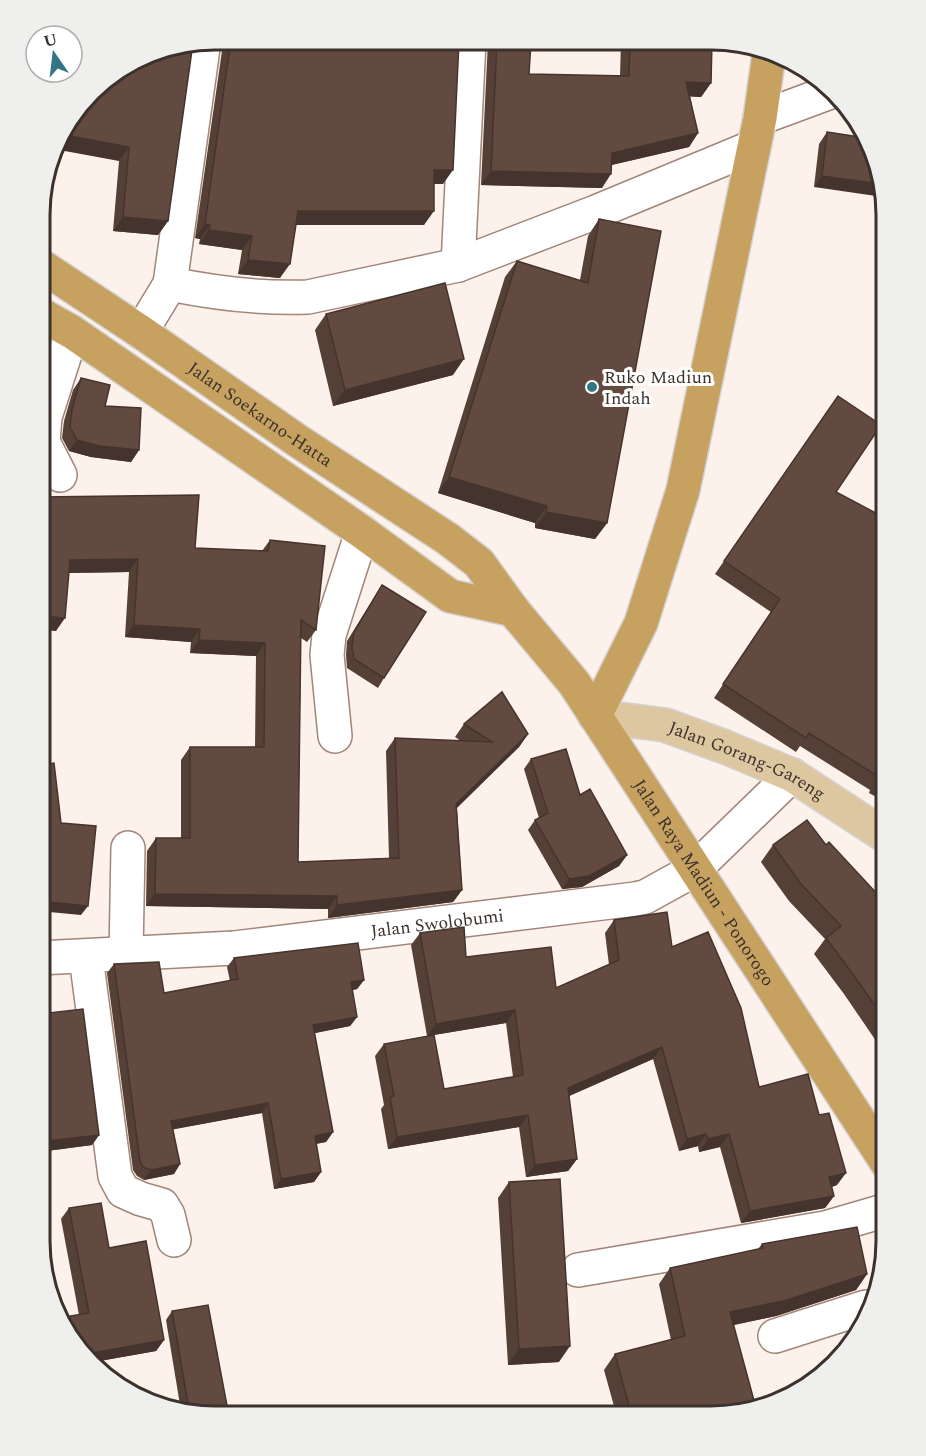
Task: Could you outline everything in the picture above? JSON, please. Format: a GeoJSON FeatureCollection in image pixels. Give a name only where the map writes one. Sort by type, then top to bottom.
{"type":"FeatureCollection","features":[{"type":"Feature","properties":{"kind":"highway"},"geometry":{"type":"LineString","coordinates":[[596,716],[641,623],[683,490],[757,132],[768,60]]}},
{"type":"Feature","properties":{"kind":"highway","name":"Jalan Soekarno-Hatta"},"geometry":{"type":"LineString","coordinates":[[50,272],[298,441],[448,539],[479,563],[513,610]]}},
{"type":"Feature","properties":{"kind":"highway"},"geometry":{"type":"LineString","coordinates":[[50,320],[72,332],[362,532],[450,596],[513,610]]}},
{"type":"Feature","properties":{"kind":"highway","name":"Jalan Raya Madiun - Ponorogo"},"geometry":{"type":"LineString","coordinates":[[513,610],[574,683],[876,1146]]}},
{"type":"Feature","properties":{"kind":"main road","name":"Jalan Gorang-Gareng"},"geometry":{"type":"LineString","coordinates":[[596,716],[665,725],[725,747],[792,775],[876,830]]}},
{"type":"Feature","properties":{"kind":"street"},"geometry":{"type":"LineString","coordinates":[[458,265],[469,49]]}},
{"type":"Feature","properties":{"kind":"street"},"geometry":{"type":"LineString","coordinates":[[141,332],[170,284],[203,50]]}},
{"type":"Feature","properties":{"kind":"street"},"geometry":{"type":"LineString","coordinates":[[170,284],[218,293],[308,297],[458,265],[596,212],[757,132],[825,95]]}},
{"type":"Feature","properties":{"kind":"street"},"geometry":{"type":"LineString","coordinates":[[50,401],[72,332]]}},
{"type":"Feature","properties":{"kind":"street"},"geometry":{"type":"LineString","coordinates":[[50,456],[60,475]]}},
{"type":"Feature","properties":{"kind":"street"},"geometry":{"type":"LineString","coordinates":[[335,736],[327,656],[329,635],[362,532]]}},
{"type":"Feature","properties":{"kind":"street","name":"Jalan Swolobumi"},"geometry":{"type":"LineString","coordinates":[[50,958],[234,948],[645,897],[694,870],[792,775]]}},
{"type":"Feature","properties":{"kind":"street"},"geometry":{"type":"LineString","coordinates":[[126,954],[128,848]]}},
{"type":"Feature","properties":{"kind":"street"},"geometry":{"type":"LineString","coordinates":[[86,957],[116,1176],[123,1191],[162,1205],[168,1215],[174,1240]]}},
{"type":"Feature","properties":{"kind":"street"},"geometry":{"type":"LineString","coordinates":[[578,1270],[825,1228],[876,1213]]}},
{"type":"Feature","properties":{"kind":"street"},"geometry":{"type":"LineString","coordinates":[[775,1336],[862,1308]]}},
{"type":"Feature","properties":{"kind":"building"},"geometry":{"type":"Polygon","coordinates":[[[230,49],[459,49],[453,170],[434,170],[434,211],[298,211],[290,264],[248,260],[252,236],[209,230],[210,225],[205,224],[230,49]]]}},
{"type":"Feature","properties":{"kind":"building"},"geometry":{"type":"Polygon","coordinates":[[[497,49],[531,49],[529,74],[629,76],[630,49],[712,49],[711,83],[686,82],[698,133],[612,153],[611,174],[491,171],[497,49]]]}},
{"type":"Feature","properties":{"kind":"building"},"geometry":{"type":"Polygon","coordinates":[[[192,51],[168,221],[123,217],[129,147],[70,136],[91,106],[123,77],[152,62],[192,51]]]}},
{"type":"Feature","properties":{"kind":"building"},"geometry":{"type":"Polygon","coordinates":[[[827,132],[856,136],[868,162],[873,183],[822,176],[827,132]]]}},
{"type":"Feature","properties":{"kind":"building"},"geometry":{"type":"Polygon","coordinates":[[[599,219],[661,231],[607,523],[546,512],[547,506],[449,477],[517,261],[588,283],[599,219]]]}},
{"type":"Feature","properties":{"kind":"building"},"geometry":{"type":"Polygon","coordinates":[[[445,283],[464,359],[345,390],[326,314],[445,283]]]}},
{"type":"Feature","properties":{"kind":"building"},"geometry":{"type":"Polygon","coordinates":[[[81,378],[110,385],[105,406],[141,408],[139,450],[99,446],[77,440],[70,427],[72,409],[81,378]]]}},
{"type":"Feature","properties":{"kind":"building"},"geometry":{"type":"Polygon","coordinates":[[[838,396],[876,422],[876,432],[836,492],[876,513],[876,775],[809,733],[806,738],[723,684],[780,599],[724,561],[838,396]]]}},
{"type":"Feature","properties":{"kind":"building"},"geometry":{"type":"Polygon","coordinates":[[[199,495],[195,548],[268,551],[270,540],[325,546],[316,630],[301,620],[298,862],[399,858],[395,738],[492,742],[464,724],[502,692],[528,734],[456,804],[462,890],[337,905],[337,896],[155,894],[156,838],[190,838],[190,747],[264,747],[265,643],[199,640],[200,629],[134,625],[138,559],[70,560],[65,618],[50,617],[50,497],[199,495]]]}},
{"type":"Feature","properties":{"kind":"building"},"geometry":{"type":"Polygon","coordinates":[[[382,585],[426,612],[384,678],[354,659],[352,646],[354,632],[382,585]]]}},
{"type":"Feature","properties":{"kind":"building"},"geometry":{"type":"Polygon","coordinates":[[[566,749],[580,795],[590,789],[627,855],[589,876],[569,879],[535,820],[548,813],[531,759],[566,749]]]}},
{"type":"Feature","properties":{"kind":"building"},"geometry":{"type":"Polygon","coordinates":[[[54,763],[61,823],[96,826],[88,906],[50,902],[50,764],[54,763]]]}},
{"type":"Feature","properties":{"kind":"building"},"geometry":{"type":"Polygon","coordinates":[[[807,820],[826,845],[829,842],[876,893],[876,1007],[826,938],[841,926],[801,884],[773,845],[807,820]]]}},
{"type":"Feature","properties":{"kind":"building"},"geometry":{"type":"Polygon","coordinates":[[[667,912],[672,947],[708,932],[741,1008],[759,1087],[808,1074],[819,1115],[829,1113],[846,1173],[829,1177],[834,1196],[750,1211],[729,1134],[708,1139],[706,1134],[687,1139],[662,1047],[568,1088],[577,1159],[535,1165],[528,1115],[397,1137],[390,1097],[394,1096],[384,1044],[434,1035],[444,1089],[523,1075],[515,1010],[436,1024],[420,933],[464,927],[466,957],[551,947],[556,988],[619,960],[614,920],[667,912]]]}},
{"type":"Feature","properties":{"kind":"building"},"geometry":{"type":"Polygon","coordinates":[[[358,943],[364,980],[351,982],[357,1017],[313,1025],[333,1132],[315,1136],[321,1172],[281,1179],[268,1103],[171,1121],[180,1164],[151,1170],[143,1167],[140,1161],[114,964],[159,962],[164,993],[238,979],[234,958],[358,943]]]}},
{"type":"Feature","properties":{"kind":"building"},"geometry":{"type":"Polygon","coordinates":[[[83,1009],[99,1135],[50,1141],[50,1013],[83,1009]]]}},
{"type":"Feature","properties":{"kind":"building"},"geometry":{"type":"Polygon","coordinates":[[[560,1179],[570,1346],[519,1349],[509,1182],[560,1179]]]}},
{"type":"Feature","properties":{"kind":"building"},"geometry":{"type":"Polygon","coordinates":[[[101,1203],[109,1248],[146,1241],[164,1340],[93,1353],[84,1342],[72,1324],[70,1316],[89,1313],[69,1208],[101,1203]]]}},
{"type":"Feature","properties":{"kind":"building"},"geometry":{"type":"Polygon","coordinates":[[[857,1227],[867,1274],[787,1300],[730,1312],[754,1400],[722,1406],[629,1406],[615,1354],[685,1336],[670,1268],[763,1248],[762,1244],[857,1227]]]}},
{"type":"Feature","properties":{"kind":"building"},"geometry":{"type":"Polygon","coordinates":[[[208,1305],[227,1406],[188,1404],[172,1311],[208,1305]]]}},
{"type":"Feature","properties":{"kind":"place","name":"Ruko Madiun Indah"},"geometry":{"type":"Point","coordinates":[592,387]}}]}
